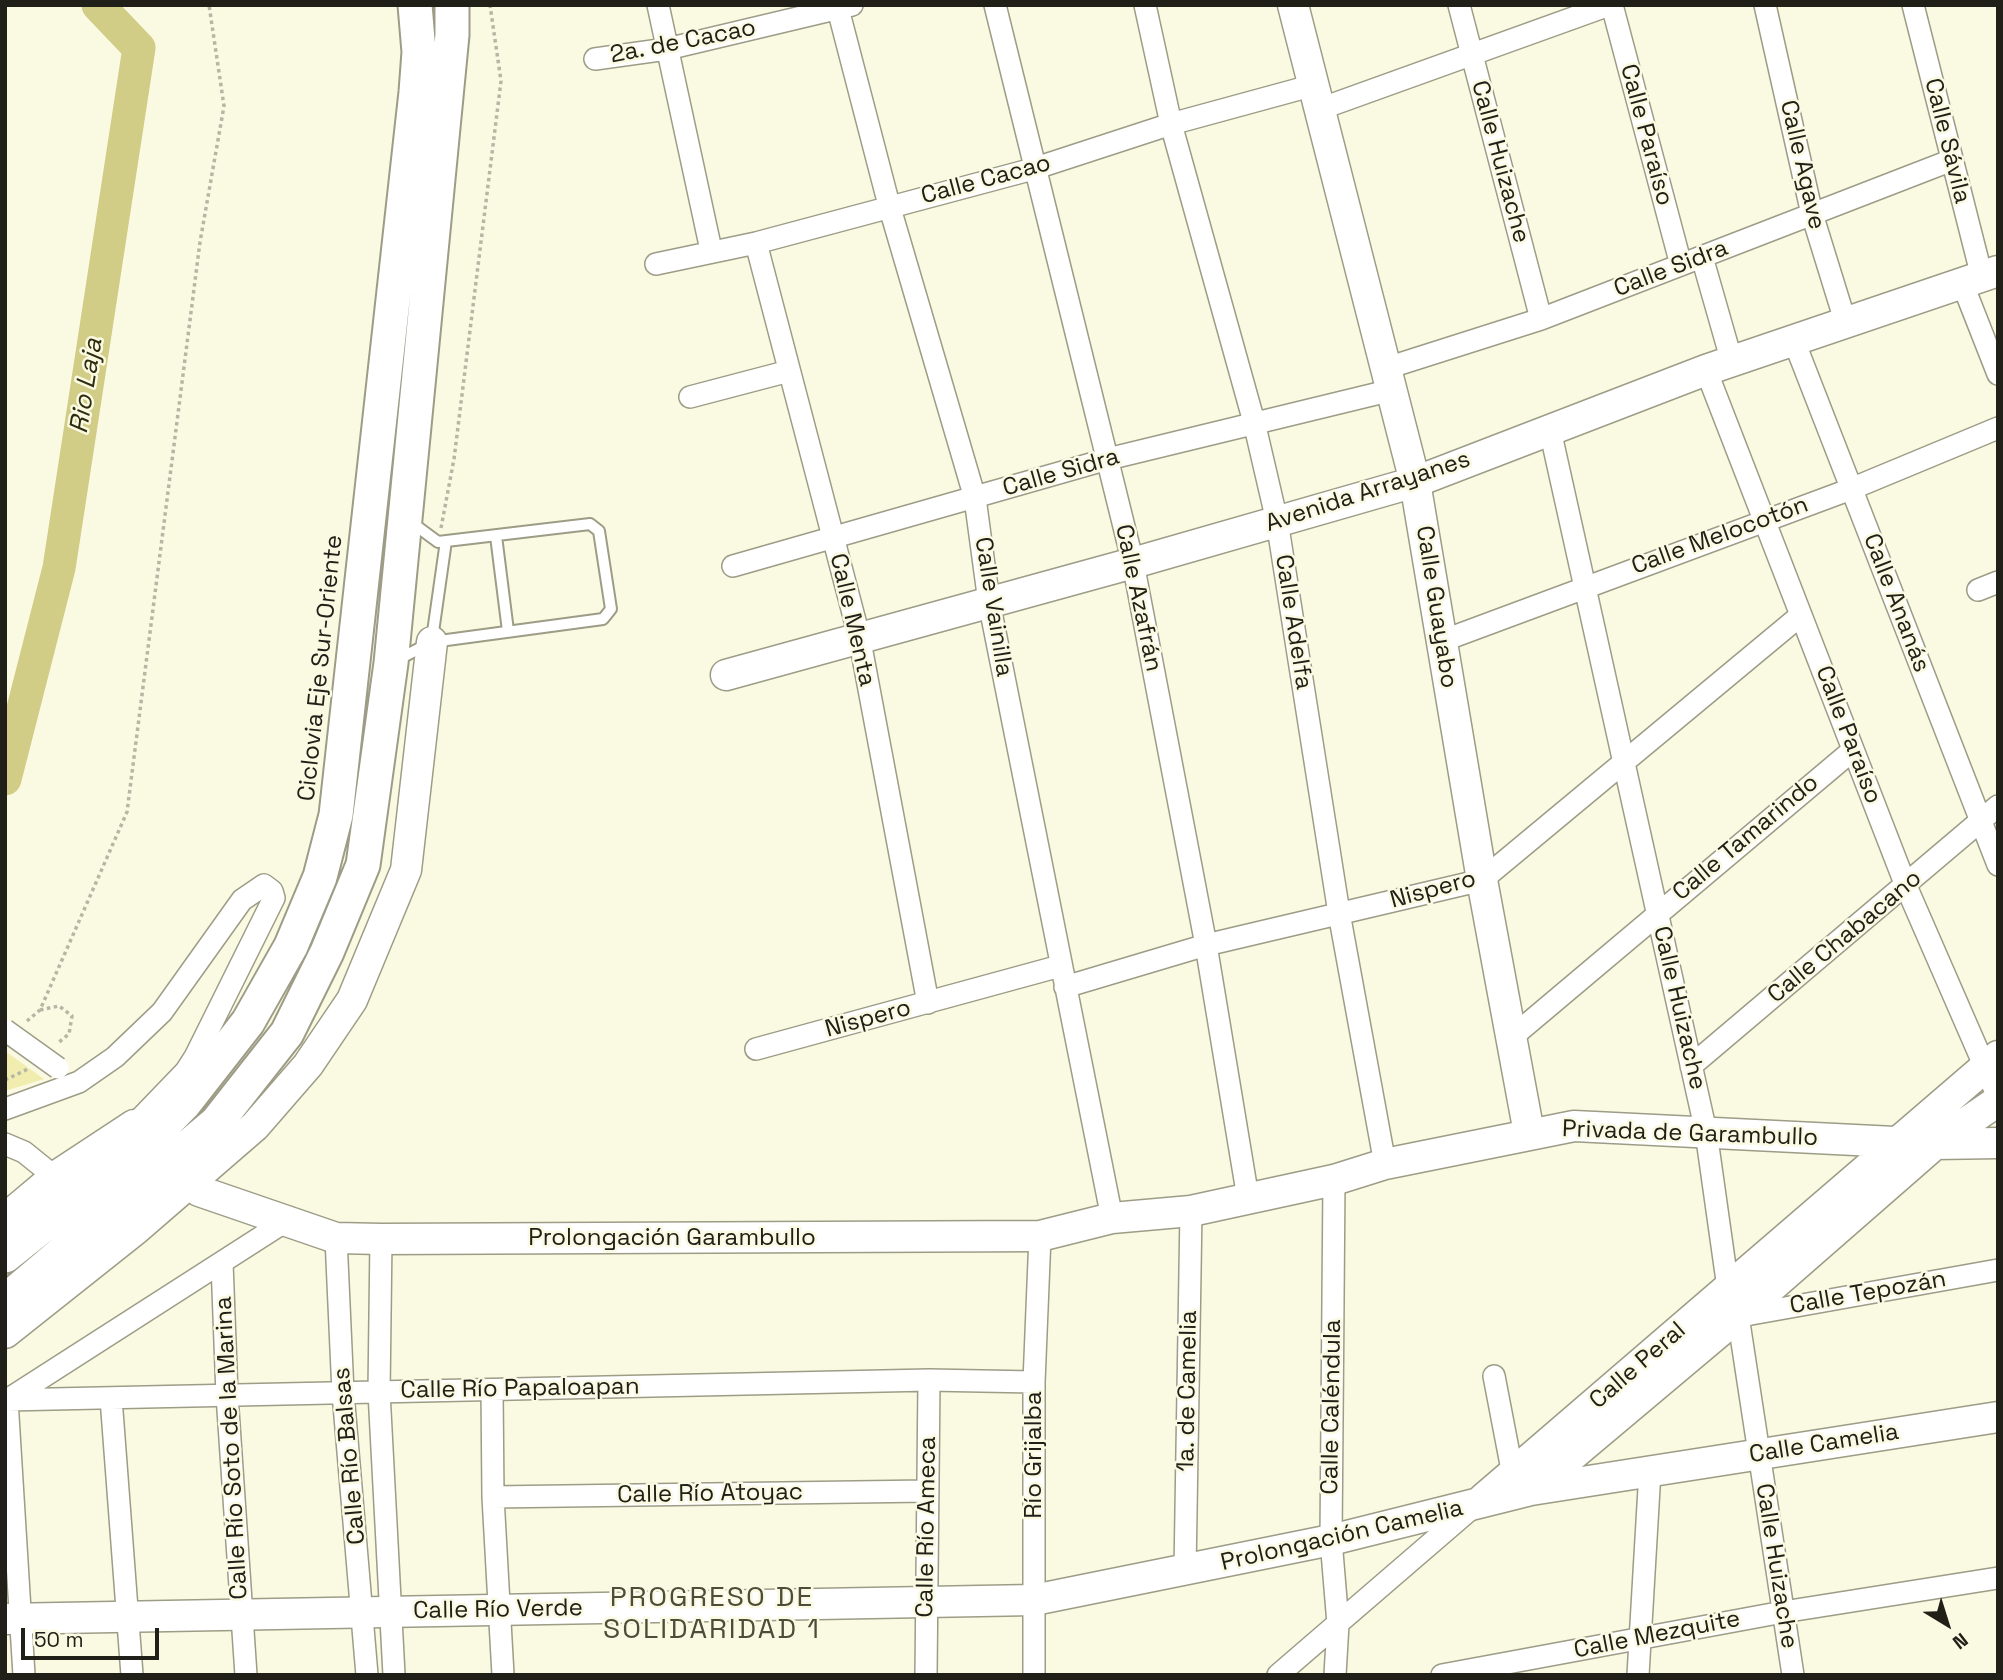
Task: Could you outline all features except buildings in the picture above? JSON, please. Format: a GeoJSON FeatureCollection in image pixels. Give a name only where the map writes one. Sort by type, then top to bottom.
{"type":"FeatureCollection","features":[{"type":"Feature","properties":{"kind":"main road"},"geometry":{"type":"LineString","coordinates":[[5,1256],[142,1132],[248,1022],[291,946],[320,877],[336,815],[416,92],[419,52],[415,5]]}},
{"type":"Feature","properties":{"kind":"main road"},"geometry":{"type":"LineString","coordinates":[[243,1116],[327,951],[363,866],[391,663],[451,49],[452,5]]}},
{"type":"Feature","properties":{"kind":"main road","name":"Calle Guayabo"},"geometry":{"type":"LineString","coordinates":[[1293,5],[1415,481],[1482,880],[1529,1133]]}},
{"type":"Feature","properties":{"kind":"main road","name":"Avenida Arrayanes"},"geometry":{"type":"LineString","coordinates":[[726,674],[1133,563],[1415,481],[1719,366],[1981,278]]}},
{"type":"Feature","properties":{"kind":"main road"},"geometry":{"type":"LineString","coordinates":[[5,1333],[181,1174],[217,1122],[243,1116],[308,1065],[352,1000],[406,870],[432,642]]}},
{"type":"Feature","properties":{"kind":"main road","name":"Calle Peral"},"geometry":{"type":"LineString","coordinates":[[1522,1482],[1728,1288],[1991,1062]]}},
{"type":"Feature","properties":{"kind":"main road"},"geometry":{"type":"LineString","coordinates":[[194,1076],[243,1116]]}},
{"type":"Feature","properties":{"kind":"main road","name":"Calle Peral"},"geometry":{"type":"LineString","coordinates":[[1474,1506],[1522,1482],[1738,1316],[1935,1143],[1998,1099]]}},
{"type":"Feature","properties":{"kind":"main road","name":"Privada de Garambullo"},"geometry":{"type":"LineString","coordinates":[[1385,1164],[1574,1126],[1935,1143],[1998,1143]]}},
{"type":"Feature","properties":{"kind":"main road"},"geometry":{"type":"LineString","coordinates":[[142,1132],[181,1174]]}},
{"type":"Feature","properties":{"kind":"main road"},"geometry":{"type":"LineString","coordinates":[[5,1219],[55,1177],[142,1132]]}},
{"type":"Feature","properties":{"kind":"main road","name":"Prolongación Garambullo"},"geometry":{"type":"LineString","coordinates":[[181,1174],[199,1191],[336,1238],[1040,1236],[1112,1218],[1191,1211],[1334,1180],[1385,1164]]}},
{"type":"Feature","properties":{"kind":"main road"},"geometry":{"type":"LineString","coordinates":[[5,1301],[181,1174]]}},
{"type":"Feature","properties":{"kind":"main road","name":"Calle Camelia"},"geometry":{"type":"LineString","coordinates":[[1650,1471],[1998,1417]]}},
{"type":"Feature","properties":{"kind":"main road"},"geometry":{"type":"LineString","coordinates":[[1522,1482],[1650,1471]]}},
{"type":"Feature","properties":{"kind":"main road","name":"Prolongación Camelia"},"geometry":{"type":"LineString","coordinates":[[1034,1600],[1331,1540],[1474,1506]]}},
{"type":"Feature","properties":{"kind":"main road","name":"Calle Río Verde"},"geometry":{"type":"LineString","coordinates":[[13,1619],[1034,1600]]}},
{"type":"Feature","properties":{"kind":"street"},"geometry":{"type":"LineString","coordinates":[[658,5],[711,250]]}},
{"type":"Feature","properties":{"kind":"street","name":"Calle Azafrán"},"geometry":{"type":"LineString","coordinates":[[995,5],[1033,169],[1133,563],[1206,945],[1248,1198]]}},
{"type":"Feature","properties":{"kind":"street","name":"Calle Adelfa"},"geometry":{"type":"LineString","coordinates":[[1145,5],[1171,124],[1254,422],[1277,522],[1339,914],[1385,1164]]}},
{"type":"Feature","properties":{"kind":"street","name":"Calle Huizache"},"geometry":{"type":"LineString","coordinates":[[1460,5],[1541,319]]}},
{"type":"Feature","properties":{"kind":"street","name":"Calle Cacao"},"geometry":{"type":"LineString","coordinates":[[656,264],[711,250],[756,243],[889,205],[1033,169],[1171,124],[1317,97],[1473,56],[1610,5]]}},
{"type":"Feature","properties":{"kind":"street","name":"Calle Paraíso"},"geometry":{"type":"LineString","coordinates":[[1610,5],[1681,265]]}},
{"type":"Feature","properties":{"kind":"street","name":"Calle Agave"},"geometry":{"type":"LineString","coordinates":[[1765,5],[1812,214],[1846,324]]}},
{"type":"Feature","properties":{"kind":"street","name":"Calle Sávila"},"geometry":{"type":"LineString","coordinates":[[1913,5],[1981,278],[1998,374]]}},
{"type":"Feature","properties":{"kind":"street","name":"2a. de Cacao"},"geometry":{"type":"LineString","coordinates":[[594,59],[667,49],[842,6]]}},
{"type":"Feature","properties":{"kind":"street","name":"Calle Vainilla"},"geometry":{"type":"LineString","coordinates":[[842,6],[889,205],[975,498],[989,602],[1112,1218]]}},
{"type":"Feature","properties":{"kind":"street","name":"Calle Sidra"},"geometry":{"type":"LineString","coordinates":[[733,566],[1108,459],[1254,422],[1390,379],[1952,160]]}},
{"type":"Feature","properties":{"kind":"street","name":"Calle Menta"},"geometry":{"type":"LineString","coordinates":[[756,243],[859,636],[928,1003]]}},
{"type":"Feature","properties":{"kind":"street","name":"Calle Paraíso"},"geometry":{"type":"LineString","coordinates":[[1702,257],[1719,366],[1764,520],[1906,886],[1991,1062],[1998,1099]]}},
{"type":"Feature","properties":{"kind":"street","name":"Calle Ananás"},"geometry":{"type":"LineString","coordinates":[[1794,341],[1998,865]]}},
{"type":"Feature","properties":{"kind":"street"},"geometry":{"type":"LineString","coordinates":[[690,397],[789,371]]}},
{"type":"Feature","properties":{"kind":"street","name":"Calle Melocotón"},"geometry":{"type":"LineString","coordinates":[[1442,641],[1584,586],[1852,489],[1998,428]]}},
{"type":"Feature","properties":{"kind":"street","name":"Calle Huizache"},"geometry":{"type":"LineString","coordinates":[[1549,430],[1706,1132],[1728,1288],[1738,1316],[1793,1675]]}},
{"type":"Feature","properties":{"kind":"street","name":"Nispero"},"geometry":{"type":"LineString","coordinates":[[757,1049],[928,1003],[1206,945],[1482,880],[1801,615]]}},
{"type":"Feature","properties":{"kind":"street","name":"Calle Tamarindo"},"geometry":{"type":"LineString","coordinates":[[1512,1037],[1657,912],[1853,750]]}},
{"type":"Feature","properties":{"kind":"street","name":"Calle Chabacano"},"geometry":{"type":"LineString","coordinates":[[1691,1066],[1998,806]]}},
{"type":"Feature","properties":{"kind":"street"},"geometry":{"type":"LineString","coordinates":[[5,1109],[79,1082],[115,1057],[162,1012],[242,900],[264,885],[272,891],[274,898],[194,1076]]}},
{"type":"Feature","properties":{"kind":"street"},"geometry":{"type":"LineString","coordinates":[[14,1027],[58,1068],[79,1082]]}},
{"type":"Feature","properties":{"kind":"street"},"geometry":{"type":"LineString","coordinates":[[5,1144],[24,1152],[55,1177]]}},
{"type":"Feature","properties":{"kind":"street","name":"Calle Caléndula"},"geometry":{"type":"LineString","coordinates":[[1334,1180],[1331,1540],[1338,1624],[1335,1675]]}},
{"type":"Feature","properties":{"kind":"street","name":"1a. de Camelia"},"geometry":{"type":"LineString","coordinates":[[1185,1571],[1191,1211]]}},
{"type":"Feature","properties":{"kind":"street"},"geometry":{"type":"LineString","coordinates":[[24,1675],[13,1619],[6,1400],[286,1222]]}},
{"type":"Feature","properties":{"kind":"street","name":"Río Grijalba"},"geometry":{"type":"LineString","coordinates":[[1034,1675],[1034,1382],[1040,1236]]}},
{"type":"Feature","properties":{"kind":"street","name":"Calle Río Balsas"},"geometry":{"type":"LineString","coordinates":[[336,1238],[343,1393],[377,1612],[394,1675]]}},
{"type":"Feature","properties":{"kind":"street","name":"Calle Río Balsas"},"geometry":{"type":"LineString","coordinates":[[367,1675],[377,1612],[381,1239]]}},
{"type":"Feature","properties":{"kind":"street","name":"Calle Río Soto de la Marina"},"geometry":{"type":"LineString","coordinates":[[222,1263],[227,1395],[246,1675]]}},
{"type":"Feature","properties":{"kind":"street","name":"Calle Tepozán"},"geometry":{"type":"LineString","coordinates":[[1738,1316],[1998,1270]]}},
{"type":"Feature","properties":{"kind":"street"},"geometry":{"type":"LineString","coordinates":[[1494,1376],[1522,1482]]}},
{"type":"Feature","properties":{"kind":"street","name":"Calle Río Papaloapan"},"geometry":{"type":"LineString","coordinates":[[6,1400],[929,1380],[1034,1382]]}},
{"type":"Feature","properties":{"kind":"street","name":"Calle Río Ameca"},"geometry":{"type":"LineString","coordinates":[[926,1675],[929,1380]]}},
{"type":"Feature","properties":{"kind":"street"},"geometry":{"type":"LineString","coordinates":[[492,1390],[493,1497],[503,1675]]}},
{"type":"Feature","properties":{"kind":"street"},"geometry":{"type":"LineString","coordinates":[[111,1398],[132,1675]]}},
{"type":"Feature","properties":{"kind":"street"},"geometry":{"type":"LineString","coordinates":[[1638,1675],[1638,1638],[1650,1471]]}},
{"type":"Feature","properties":{"kind":"street","name":"Calle Río Atoyac"},"geometry":{"type":"LineString","coordinates":[[493,1497],[927,1491]]}},
{"type":"Feature","properties":{"kind":"street","name":"Calle Peral"},"geometry":{"type":"LineString","coordinates":[[1278,1675],[1474,1506]]}},
{"type":"Feature","properties":{"kind":"street","name":"Calle Mezquite"},"geometry":{"type":"LineString","coordinates":[[1442,1675],[1783,1612],[1998,1578]]}},
{"type":"Feature","properties":{"kind":"lane"},"geometry":{"type":"LineString","coordinates":[[391,663],[432,642],[603,619],[611,609],[598,531],[590,524],[438,542],[405,518]]}},
{"type":"Feature","properties":{"kind":"lane"},"geometry":{"type":"LineString","coordinates":[[496,536],[508,631]]}},
{"type":"Feature","properties":{"kind":"lane"},"geometry":{"type":"LineString","coordinates":[[432,642],[446,541]]}},
{"type":"Feature","properties":{"kind":"path"},"geometry":{"type":"LineString","coordinates":[[14,1027],[40,1010],[127,813],[200,242],[223,106],[209,5]]}},
{"type":"Feature","properties":{"kind":"shaded area"},"geometry":{"type":"Polygon","coordinates":[[[5,1051],[44,1079],[5,1091],[5,1051]]]}},
{"type":"Feature","properties":{"kind":"waterway","name":"Rio Laja"},"geometry":{"type":"LineString","coordinates":[[5,779],[59,568],[139,48],[98,5]]}},
{"type":"Feature","properties":{"kind":"district","name":"PROGRESO DE SOLIDARIDAD 1"},"geometry":{"type":"Point","coordinates":[712,1614]}}]}
